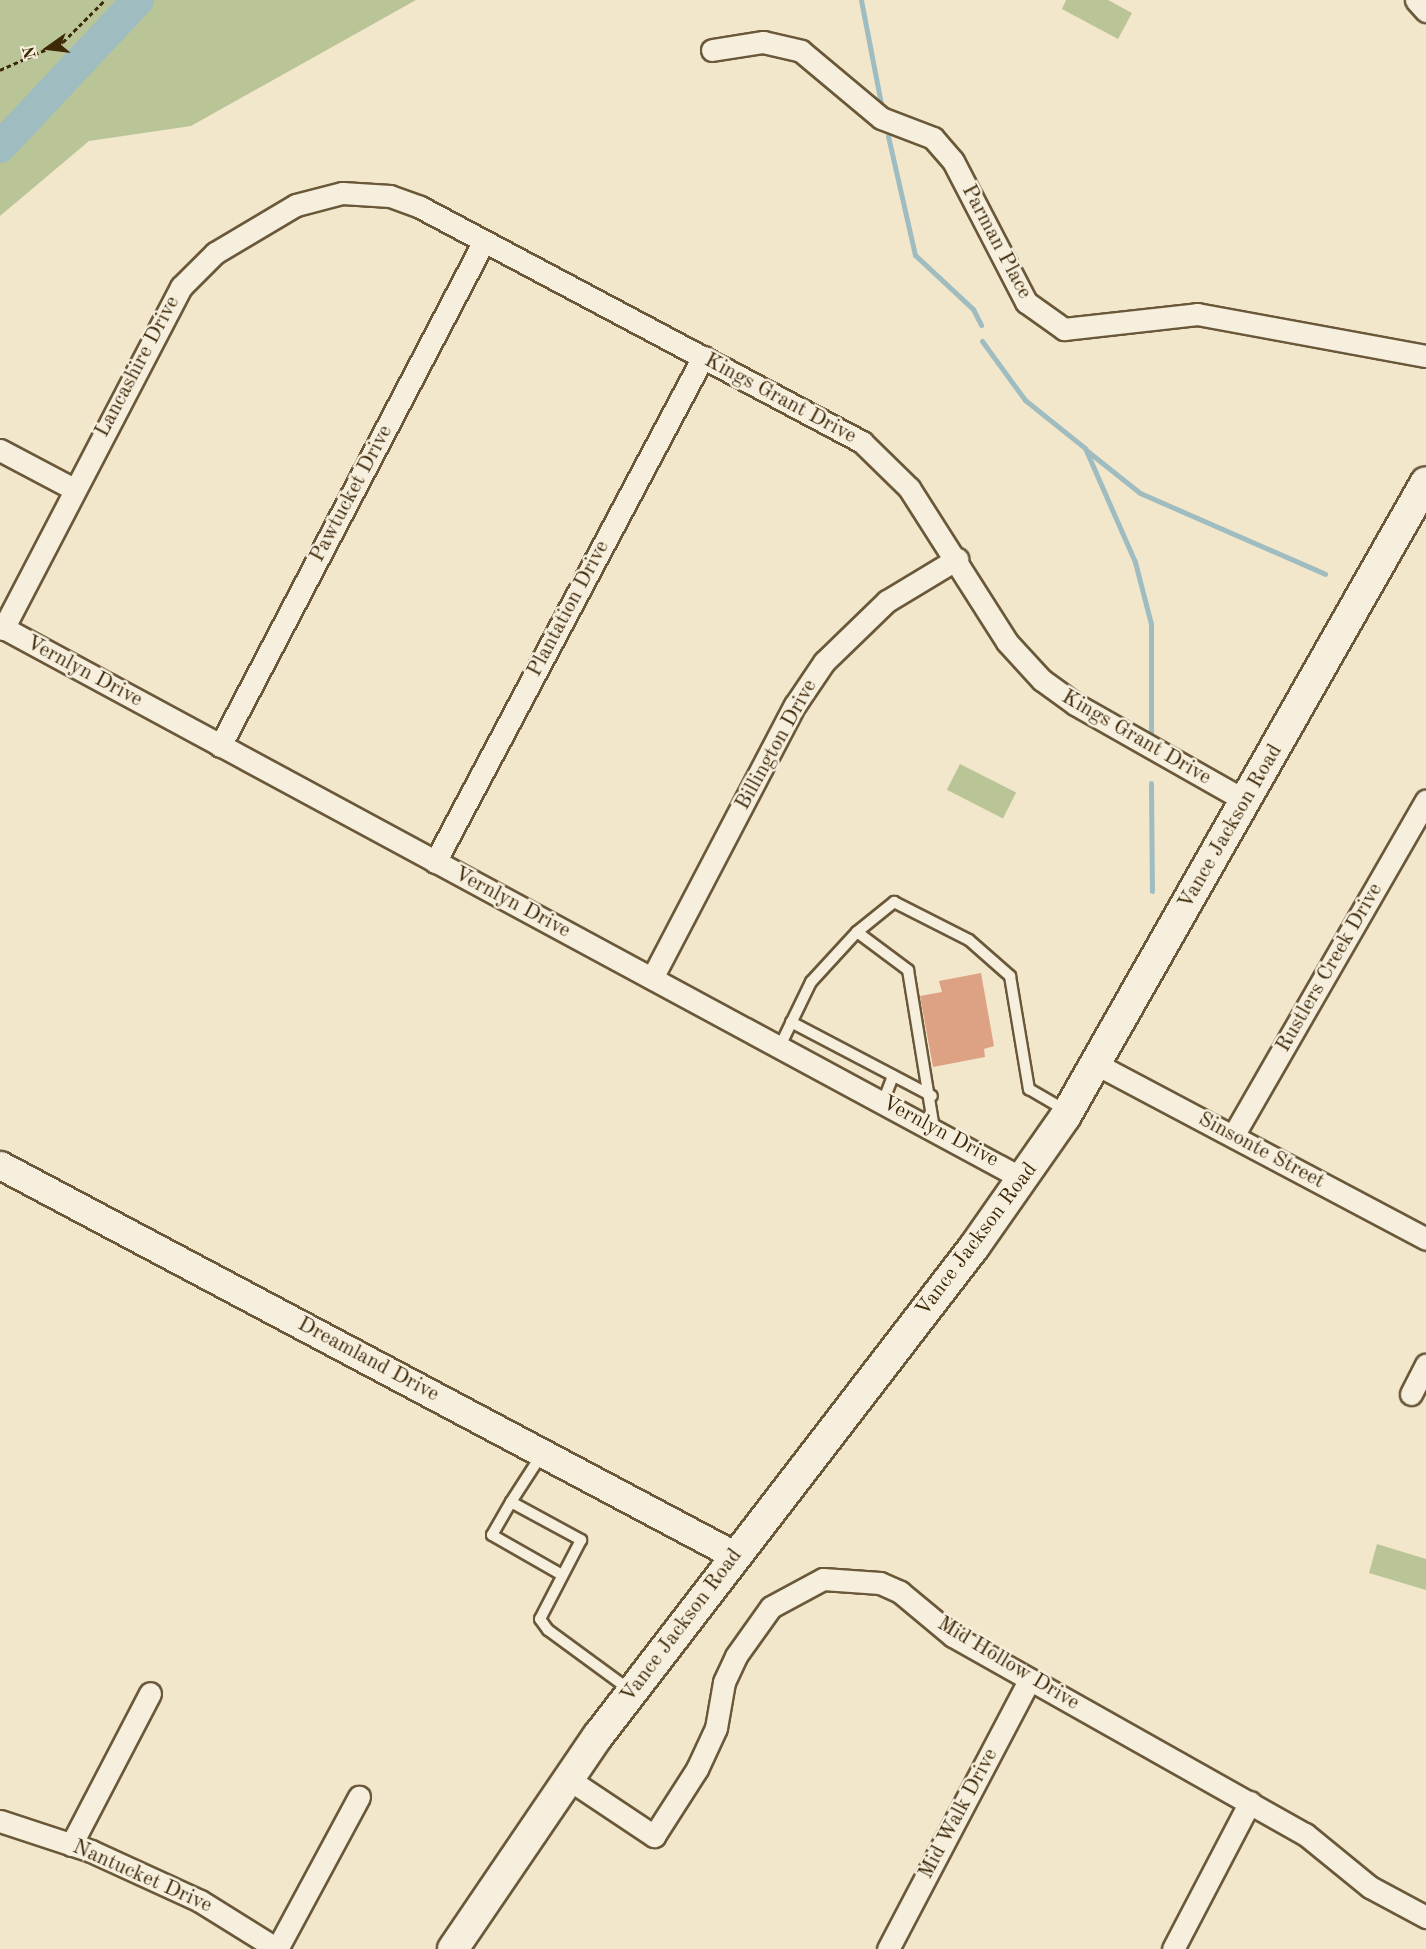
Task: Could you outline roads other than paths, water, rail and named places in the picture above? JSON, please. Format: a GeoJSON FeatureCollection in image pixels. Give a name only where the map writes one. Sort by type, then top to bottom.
{"type":"FeatureCollection","features":[{"type":"Feature","properties":{"kind":"main road","name":"Vance Jackson Road"},"geometry":{"type":"LineString","coordinates":[[453,1949],[567,1778],[1023,1179],[1068,1112],[1426,482]]}},
{"type":"Feature","properties":{"kind":"street"},"geometry":{"type":"LineString","coordinates":[[1416,0],[1426,11]]}},
{"type":"Feature","properties":{"kind":"street","name":"Parman Place"},"geometry":{"type":"LineString","coordinates":[[712,50],[763,42],[801,51],[881,118],[933,138],[954,161],[1026,302],[1064,329],[1197,314],[1426,356]]}},
{"type":"Feature","properties":{"kind":"street","name":"Kings Grant Drive"},"geometry":{"type":"LineString","coordinates":[[215,254],[296,205],[342,193],[390,196],[484,241],[843,431],[879,456],[909,488],[957,559],[1007,642],[1042,680],[1075,704],[1245,801]]}},
{"type":"Feature","properties":{"kind":"street","name":"Pawtucket Drive"},"geometry":{"type":"LineString","coordinates":[[220,746],[484,241]]}},
{"type":"Feature","properties":{"kind":"street","name":"Lancashire Drive"},"geometry":{"type":"LineString","coordinates":[[2,628],[168,309],[181,287],[215,254]]}},
{"type":"Feature","properties":{"kind":"street","name":"Plantation Drive"},"geometry":{"type":"LineString","coordinates":[[435,862],[703,357]]}},
{"type":"Feature","properties":{"kind":"street"},"geometry":{"type":"LineString","coordinates":[[0,450],[74,489]]}},
{"type":"Feature","properties":{"kind":"street","name":"Billington Drive"},"geometry":{"type":"LineString","coordinates":[[652,978],[795,705],[824,662],[888,601],[957,559]]}},
{"type":"Feature","properties":{"kind":"street","name":"Vernlyn Drive"},"geometry":{"type":"LineString","coordinates":[[2,628],[1023,1179]]}},
{"type":"Feature","properties":{"kind":"street","name":"Rustlers Creek Drive"},"geometry":{"type":"LineString","coordinates":[[1233,1136],[1426,800]]}},
{"type":"Feature","properties":{"kind":"street","name":"Sinsonte Street"},"geometry":{"type":"LineString","coordinates":[[1096,1064],[1426,1239]]}},
{"type":"Feature","properties":{"kind":"street","name":"Dreamland Drive"},"geometry":{"type":"LineString","coordinates":[[0,1165],[736,1556]]}},
{"type":"Feature","properties":{"kind":"street"},"geometry":{"type":"LineString","coordinates":[[1411,1395],[1426,1365]]}},
{"type":"Feature","properties":{"kind":"street","name":"Mid Hollow Drive"},"geometry":{"type":"LineString","coordinates":[[567,1778],[654,1836],[698,1769],[716,1728],[724,1682],[736,1656],[771,1607],[824,1579],[880,1583],[900,1592],[953,1636],[1305,1834],[1370,1887],[1426,1917]]}},
{"type":"Feature","properties":{"kind":"street","name":"Mid Walk Drive"},"geometry":{"type":"LineString","coordinates":[[888,1949],[1029,1680]]}},
{"type":"Feature","properties":{"kind":"street"},"geometry":{"type":"LineString","coordinates":[[70,1845],[150,1693]]}},
{"type":"Feature","properties":{"kind":"street"},"geometry":{"type":"LineString","coordinates":[[277,1949],[359,1797]]}},
{"type":"Feature","properties":{"kind":"street"},"geometry":{"type":"LineString","coordinates":[[1173,1949],[1250,1802]]}},
{"type":"Feature","properties":{"kind":"street","name":"Nantucket Drive"},"geometry":{"type":"LineString","coordinates":[[0,1821],[70,1845],[200,1900],[277,1949]]}},
{"type":"Feature","properties":{"kind":"lane"},"geometry":{"type":"LineString","coordinates":[[780,1046],[811,982],[857,932],[894,902],[969,940],[1010,976],[1029,1089],[1068,1112]]}},
{"type":"Feature","properties":{"kind":"lane"},"geometry":{"type":"LineString","coordinates":[[857,932],[908,970],[932,1096],[934,1129]]}},
{"type":"Feature","properties":{"kind":"lane"},"geometry":{"type":"LineString","coordinates":[[791,1022],[932,1096]]}},
{"type":"Feature","properties":{"kind":"lane"},"geometry":{"type":"LineString","coordinates":[[883,1102],[893,1076]]}},
{"type":"Feature","properties":{"kind":"lane"},"geometry":{"type":"LineString","coordinates":[[543,1453],[492,1535],[562,1575]]}},
{"type":"Feature","properties":{"kind":"lane"},"geometry":{"type":"LineString","coordinates":[[511,1502],[581,1540],[540,1619],[548,1630],[632,1692]]}},
{"type":"Feature","properties":{"kind":"waterway"},"geometry":{"type":"LineString","coordinates":[[0,147],[138,0]]}},
{"type":"Feature","properties":{"kind":"waterway"},"geometry":{"type":"LineString","coordinates":[[861,0],[881,104]]}},
{"type":"Feature","properties":{"kind":"waterway"},"geometry":{"type":"LineString","coordinates":[[888,136],[915,255],[973,309],[981,325]]}},
{"type":"Feature","properties":{"kind":"waterway"},"geometry":{"type":"LineString","coordinates":[[982,341],[1025,400],[1085,448],[1135,562],[1151,624],[1151,732]]}},
{"type":"Feature","properties":{"kind":"waterway"},"geometry":{"type":"LineString","coordinates":[[1086,450],[1140,493],[1325,574]]}},
{"type":"Feature","properties":{"kind":"waterway"},"geometry":{"type":"LineString","coordinates":[[1151,783],[1152,891]]}}]}
